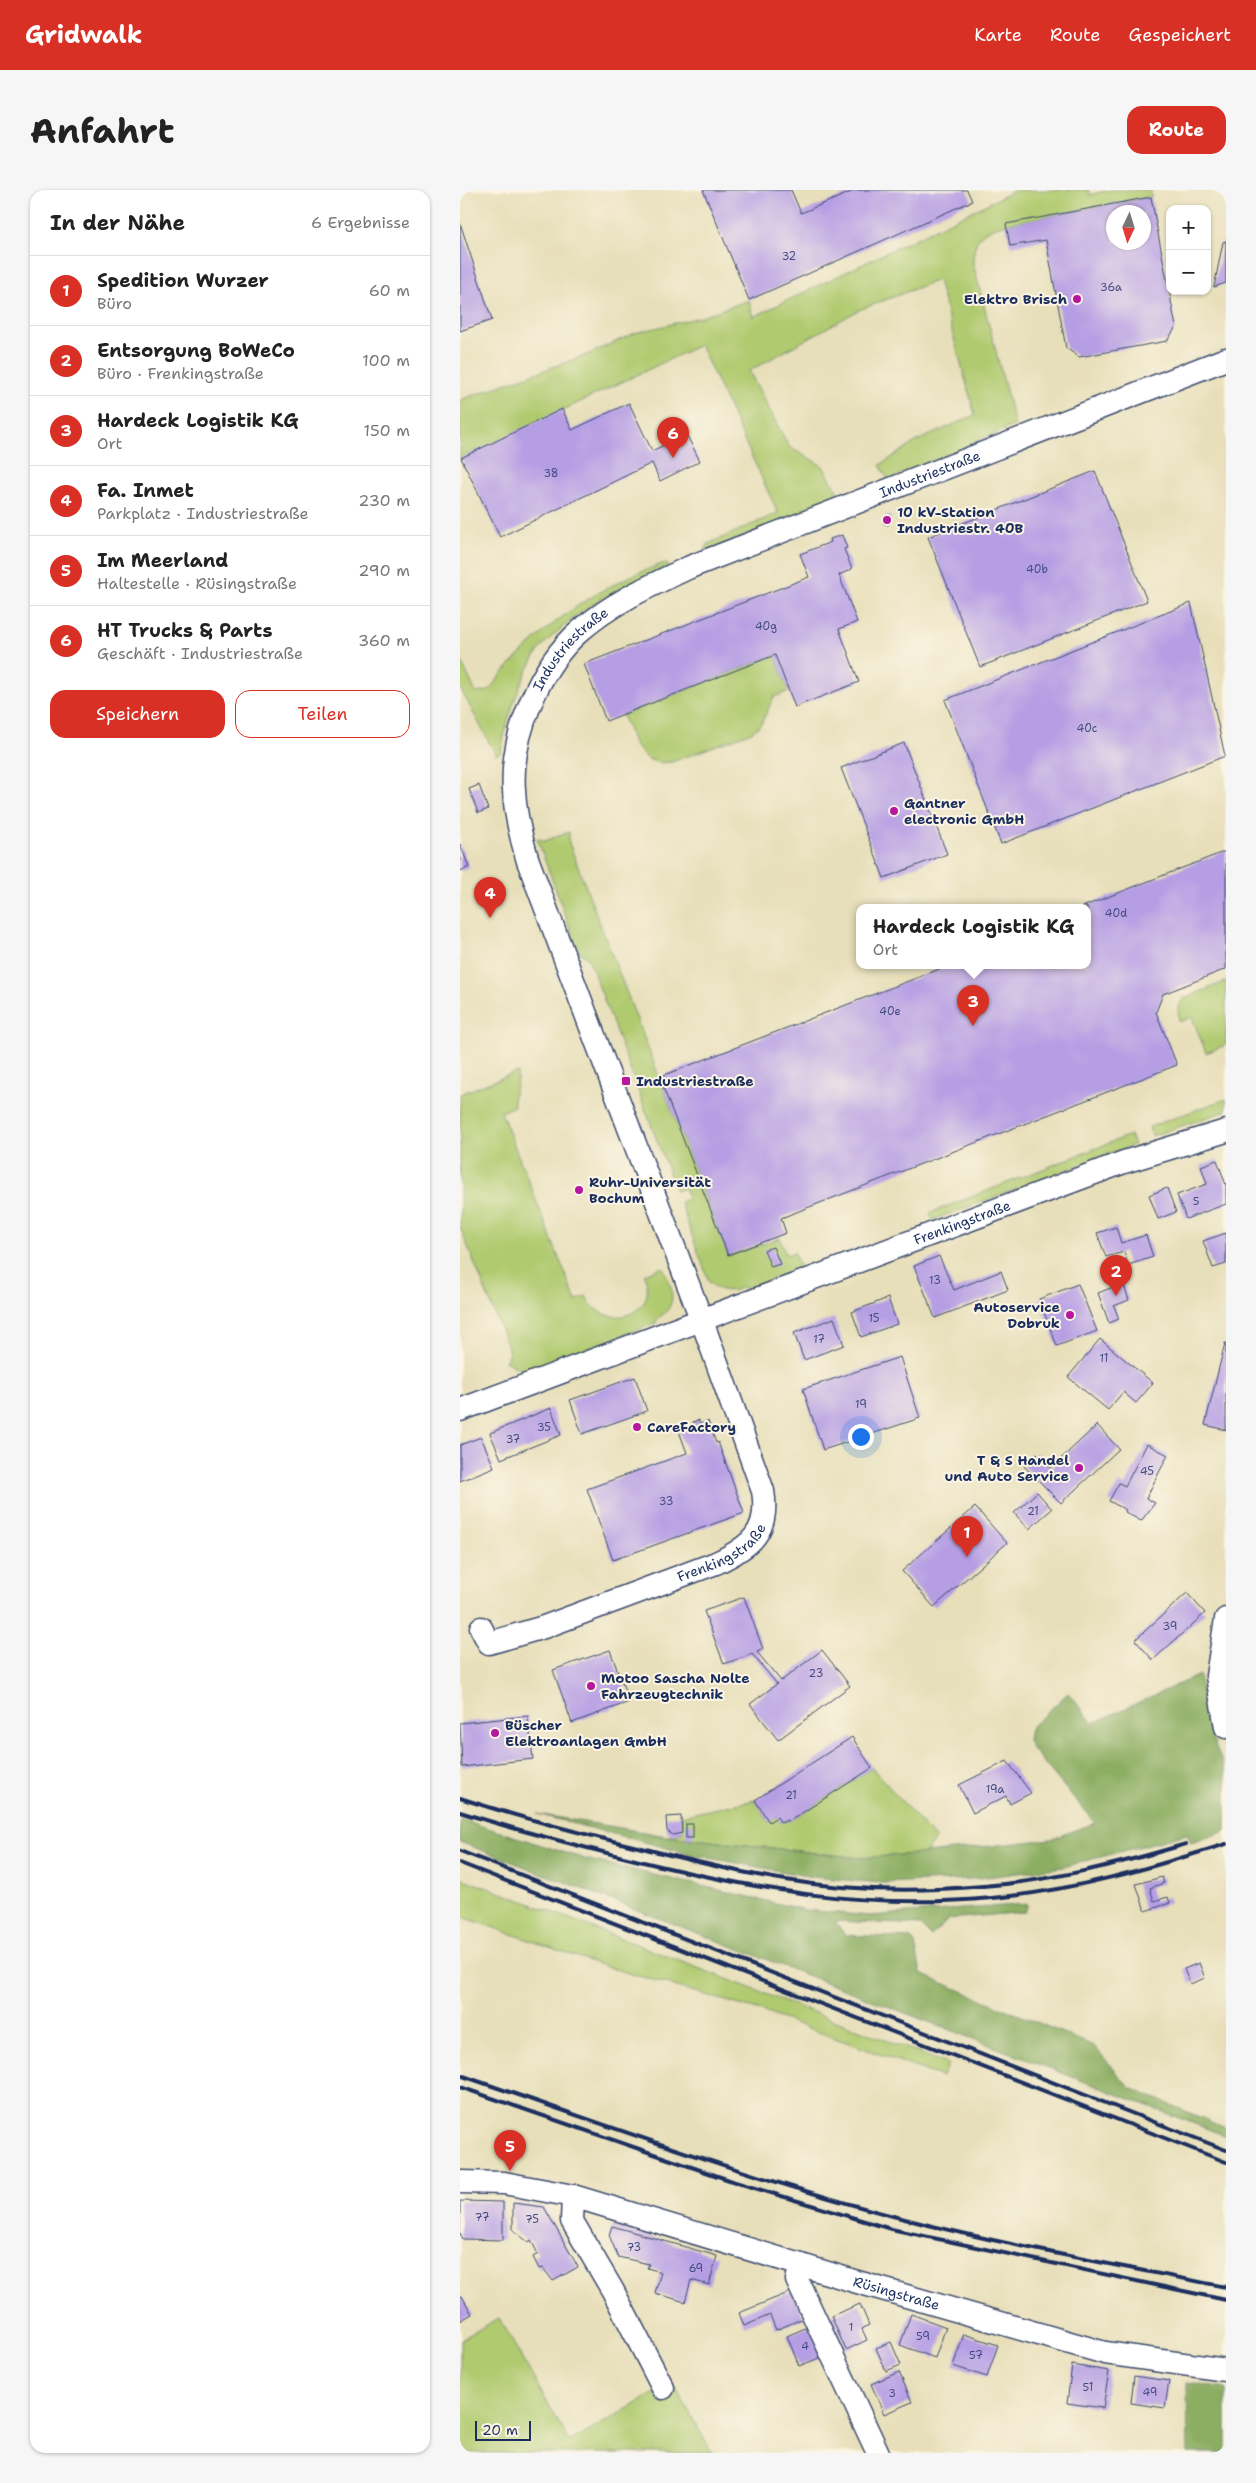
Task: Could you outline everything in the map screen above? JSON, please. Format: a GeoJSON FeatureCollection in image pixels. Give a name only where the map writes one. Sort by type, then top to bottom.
{"type":"FeatureCollection","features":[{"type":"Feature","properties":{"kind":"street","name":"Industriestraße"},"geometry":{"type":"LineString","coordinates":[[702,1321],[528,861],[518,828],[513,788],[516,752],[536,689],[556,656],[580,630],[609,609],[652,585],[690,567],[1226,359]]}},
{"type":"Feature","properties":{"kind":"street","name":"Frenkingstraße"},"geometry":{"type":"LineString","coordinates":[[460,1410],[1124,1162],[1226,1131]]}},
{"type":"Feature","properties":{"kind":"street","name":"Frenkingstraße"},"geometry":{"type":"LineString","coordinates":[[481,1628],[490,1643],[544,1627],[716,1563],[739,1552],[758,1535],[764,1518],[763,1491],[702,1321]]}},
{"type":"Feature","properties":{"kind":"street"},"geometry":{"type":"LineString","coordinates":[[1226,1619],[1217,1676],[1226,1728]]}},
{"type":"Feature","properties":{"kind":"street","name":"Rüsingstraße"},"geometry":{"type":"LineString","coordinates":[[460,2182],[504,2183],[573,2196],[800,2265],[1105,2353],[1226,2370]]}},
{"type":"Feature","properties":{"kind":"street"},"geometry":{"type":"LineString","coordinates":[[573,2196],[572,2221],[613,2291],[663,2388]]}},
{"type":"Feature","properties":{"kind":"street"},"geometry":{"type":"LineString","coordinates":[[800,2265],[797,2280],[878,2453]]}},
{"type":"Feature","properties":{"kind":"green space"},"geometry":{"type":"Polygon","coordinates":[[[1016,190],[1089,190],[1090,195],[1109,190],[1151,190],[1151,197],[1006,224],[990,229],[980,236],[977,241],[973,263],[1015,425],[888,480],[880,465],[917,441],[975,415],[938,280],[859,310],[749,371],[789,447],[823,466],[838,493],[833,501],[704,552],[708,544],[778,513],[700,345],[460,459],[460,400],[589,354],[635,333],[700,317],[749,300],[753,317],[1016,190]]]}},
{"type":"Feature","properties":{"kind":"green space"},"geometry":{"type":"Polygon","coordinates":[[[665,563],[668,565],[667,567],[623,587],[581,612],[543,645],[520,685],[507,725],[501,752],[496,755],[460,688],[460,658],[476,693],[488,691],[525,649],[546,630],[589,598],[638,573],[665,563]]]}},
{"type":"Feature","properties":{"kind":"green space"},"geometry":{"type":"Polygon","coordinates":[[[775,655],[789,691],[774,697],[761,724],[752,732],[672,762],[659,763],[648,759],[636,747],[622,715],[775,655]]]}},
{"type":"Feature","properties":{"kind":"green space"},"geometry":{"type":"Polygon","coordinates":[[[569,832],[569,843],[728,1256],[780,1238],[786,1255],[794,1252],[800,1268],[747,1290],[743,1287],[734,1290],[721,1290],[709,1282],[680,1202],[688,1199],[684,1188],[676,1191],[589,960],[578,950],[537,838],[545,841],[569,832]]]}},
{"type":"Feature","properties":{"kind":"green space"},"geometry":{"type":"Polygon","coordinates":[[[1226,981],[1226,1045],[1206,1053],[1192,1017],[1179,1022],[1178,1008],[1183,999],[1226,981]]]}},
{"type":"Feature","properties":{"kind":"green space"},"geometry":{"type":"Polygon","coordinates":[[[517,1072],[513,1097],[514,1106],[501,1112],[576,1301],[586,1296],[594,1307],[604,1314],[628,1315],[638,1309],[645,1300],[647,1289],[644,1274],[663,1267],[672,1295],[670,1307],[656,1323],[525,1372],[505,1361],[509,1354],[508,1347],[460,1227],[460,1094],[517,1072]]]}},
{"type":"Feature","properties":{"kind":"green space"},"geometry":{"type":"Polygon","coordinates":[[[1226,1099],[1226,1111],[1152,1136],[1149,1127],[1226,1099]]]}},
{"type":"Feature","properties":{"kind":"green space"},"geometry":{"type":"Polygon","coordinates":[[[1130,1135],[1134,1145],[933,1220],[930,1213],[1130,1135]]]}},
{"type":"Feature","properties":{"kind":"green space"},"geometry":{"type":"Polygon","coordinates":[[[1199,1675],[1207,1723],[1226,1773],[1226,1831],[1191,1843],[1187,1834],[1063,1867],[972,1879],[881,1883],[812,1877],[693,1855],[537,1814],[667,1836],[860,1858],[927,1853],[1051,1839],[1095,1823],[1033,1750],[1028,1740],[1030,1728],[1068,1693],[1093,1723],[1199,1675]]]}},
{"type":"Feature","properties":{"kind":"green space"},"geometry":{"type":"Polygon","coordinates":[[[872,1768],[935,1838],[927,1853],[860,1858],[667,1836],[682,1833],[681,1816],[755,1800],[769,1822],[777,1817],[781,1823],[787,1820],[788,1822],[872,1768]]]}},
{"type":"Feature","properties":{"kind":"green space"},"geometry":{"type":"Polygon","coordinates":[[[460,1819],[585,1859],[806,1910],[869,1916],[1028,1904],[1025,1912],[949,1919],[931,1936],[920,1925],[835,1921],[845,1935],[910,1938],[915,1943],[921,1974],[1094,2046],[1130,2088],[1226,2128],[1226,2136],[460,1842],[460,1819]]]}},
{"type":"Feature","properties":{"kind":"green space"},"geometry":{"type":"Polygon","coordinates":[[[460,1878],[948,2064],[942,2077],[761,2011],[604,1966],[460,1916],[460,1878]]]}},
{"type":"Feature","properties":{"kind":"green space"},"geometry":{"type":"Polygon","coordinates":[[[499,2318],[570,2442],[673,2383],[712,2453],[460,2453],[460,2340],[499,2318]]]}},
{"type":"Feature","properties":{"kind":"green space"},"geometry":{"type":"Polygon","coordinates":[[[1187,2382],[1226,2388],[1226,2453],[1188,2453],[1187,2382]]]}},
{"type":"Feature","properties":{"kind":"building"},"geometry":{"type":"Polygon","coordinates":[[[703,190],[791,190],[801,213],[856,190],[967,190],[972,201],[749,300],[703,190]]]}},
{"type":"Feature","properties":{"kind":"building"},"geometry":{"type":"Polygon","coordinates":[[[1151,197],[1166,275],[1166,295],[1170,295],[1176,327],[1167,341],[1079,357],[1066,348],[1046,240],[1010,246],[1006,224],[1106,205],[1106,250],[1151,250],[1151,205],[1108,205],[1151,197]]]}},
{"type":"Feature","properties":{"kind":"building"},"geometry":{"type":"Polygon","coordinates":[[[460,223],[492,320],[460,331],[460,223]]]}},
{"type":"Feature","properties":{"kind":"building"},"geometry":{"type":"Polygon","coordinates":[[[1226,241],[1226,283],[1214,287],[1223,242],[1226,241]]]}},
{"type":"Feature","properties":{"kind":"building"},"geometry":{"type":"Polygon","coordinates":[[[629,403],[652,451],[686,434],[700,461],[660,481],[652,463],[500,537],[461,458],[562,409],[572,430],[629,403]]]}},
{"type":"Feature","properties":{"kind":"building"},"geometry":{"type":"Polygon","coordinates":[[[1095,471],[1147,601],[980,667],[928,537],[1095,471]]]}},
{"type":"Feature","properties":{"kind":"building","name":"10 kV-Station Industriestr. 40B"},"geometry":{"type":"Polygon","coordinates":[[[887,515],[891,516],[888,525],[883,523],[887,515]]]}},
{"type":"Feature","properties":{"kind":"building"},"geometry":{"type":"Polygon","coordinates":[[[842,535],[847,548],[844,549],[852,569],[839,575],[857,622],[839,629],[859,682],[795,707],[775,655],[606,721],[584,664],[809,577],[800,554],[831,542],[830,539],[842,535]]]}},
{"type":"Feature","properties":{"kind":"building"},"geometry":{"type":"Polygon","coordinates":[[[1191,603],[1225,756],[1001,844],[945,700],[1191,603]]]}},
{"type":"Feature","properties":{"kind":"building","name":"Gantner electronic GmbH"},"geometry":{"type":"Polygon","coordinates":[[[904,743],[947,854],[884,878],[841,768],[904,743]]]}},
{"type":"Feature","properties":{"kind":"building"},"geometry":{"type":"Polygon","coordinates":[[[479,785],[488,809],[478,813],[469,789],[479,785]]]}},
{"type":"Feature","properties":{"kind":"building"},"geometry":{"type":"Polygon","coordinates":[[[460,844],[469,867],[460,871],[460,844]]]}},
{"type":"Feature","properties":{"kind":"building"},"geometry":{"type":"Polygon","coordinates":[[[1226,851],[1226,969],[1163,994],[1156,1012],[1177,1065],[781,1218],[786,1233],[728,1255],[659,1077],[940,969],[1091,969],[1090,904],[1226,851]]]}},
{"type":"Feature","properties":{"kind":"building"},"geometry":{"type":"Polygon","coordinates":[[[1217,1160],[1226,1185],[1226,1204],[1186,1219],[1177,1195],[1207,1184],[1201,1166],[1217,1160]]]}},
{"type":"Feature","properties":{"kind":"building"},"geometry":{"type":"Polygon","coordinates":[[[1167,1188],[1176,1212],[1158,1219],[1149,1195],[1167,1188]]]}},
{"type":"Feature","properties":{"kind":"building"},"geometry":{"type":"Polygon","coordinates":[[[1116,1227],[1121,1243],[1146,1235],[1153,1257],[1128,1265],[1124,1252],[1106,1257],[1097,1233],[1116,1227]]]}},
{"type":"Feature","properties":{"kind":"building"},"geometry":{"type":"Polygon","coordinates":[[[1226,1233],[1226,1264],[1213,1268],[1203,1241],[1226,1233]]]}},
{"type":"Feature","properties":{"kind":"building"},"geometry":{"type":"Polygon","coordinates":[[[773,1247],[780,1264],[771,1267],[764,1250],[773,1247]]]}},
{"type":"Feature","properties":{"kind":"building"},"geometry":{"type":"Polygon","coordinates":[[[939,1256],[954,1290],[1001,1271],[1008,1290],[935,1318],[914,1266],[939,1256]]]}},
{"type":"Feature","properties":{"kind":"building"},"geometry":{"type":"Polygon","coordinates":[[[1123,1283],[1129,1300],[1114,1306],[1119,1319],[1109,1323],[1098,1293],[1123,1283]]]}},
{"type":"Feature","properties":{"kind":"building"},"geometry":{"type":"Polygon","coordinates":[[[1078,1284],[1097,1331],[1057,1346],[1039,1299],[1078,1284]]]}},
{"type":"Feature","properties":{"kind":"building"},"geometry":{"type":"Polygon","coordinates":[[[888,1298],[897,1324],[861,1337],[852,1312],[888,1298]]]}},
{"type":"Feature","properties":{"kind":"building"},"geometry":{"type":"Polygon","coordinates":[[[834,1318],[844,1345],[804,1360],[794,1333],[834,1318]]]}},
{"type":"Feature","properties":{"kind":"building"},"geometry":{"type":"Polygon","coordinates":[[[1100,1339],[1153,1383],[1136,1403],[1123,1392],[1108,1410],[1068,1377],[1100,1339]]]}},
{"type":"Feature","properties":{"kind":"building"},"geometry":{"type":"Polygon","coordinates":[[[1226,1343],[1226,1430],[1205,1425],[1226,1343]]]}},
{"type":"Feature","properties":{"kind":"building"},"geometry":{"type":"Polygon","coordinates":[[[900,1357],[920,1418],[823,1450],[803,1389],[900,1357]]]}},
{"type":"Feature","properties":{"kind":"building"},"geometry":{"type":"Polygon","coordinates":[[[635,1377],[647,1411],[582,1434],[570,1400],[635,1377]]]}},
{"type":"Feature","properties":{"kind":"building"},"geometry":{"type":"Polygon","coordinates":[[[551,1408],[561,1435],[501,1459],[490,1433],[551,1408]]]}},
{"type":"Feature","properties":{"kind":"building"},"geometry":{"type":"Polygon","coordinates":[[[699,1420],[700,1424],[708,1421],[716,1443],[718,1442],[744,1513],[613,1560],[587,1489],[687,1453],[679,1431],[694,1425],[693,1422],[699,1420]]]}},
{"type":"Feature","properties":{"kind":"building"},"geometry":{"type":"Polygon","coordinates":[[[1097,1425],[1119,1449],[1061,1503],[1024,1466],[1037,1453],[1051,1468],[1097,1425]]]}},
{"type":"Feature","properties":{"kind":"building"},"geometry":{"type":"Polygon","coordinates":[[[481,1437],[494,1467],[460,1481],[460,1445],[481,1437]]]}},
{"type":"Feature","properties":{"kind":"building"},"geometry":{"type":"Polygon","coordinates":[[[1147,1444],[1168,1455],[1146,1498],[1155,1503],[1141,1521],[1109,1501],[1119,1483],[1125,1486],[1147,1444]]]}},
{"type":"Feature","properties":{"kind":"building"},"geometry":{"type":"Polygon","coordinates":[[[1037,1492],[1052,1509],[1029,1529],[1014,1513],[1037,1492]]]}},
{"type":"Feature","properties":{"kind":"building"},"geometry":{"type":"Polygon","coordinates":[[[975,1507],[1007,1543],[934,1607],[902,1571],[975,1507]]]}},
{"type":"Feature","properties":{"kind":"building"},"geometry":{"type":"Polygon","coordinates":[[[1187,1593],[1205,1613],[1153,1660],[1135,1640],[1187,1593]]]}},
{"type":"Feature","properties":{"kind":"building"},"geometry":{"type":"Polygon","coordinates":[[[744,1597],[763,1649],[757,1652],[781,1681],[822,1650],[850,1686],[778,1740],[750,1704],[777,1684],[752,1654],[724,1664],[704,1611],[744,1597]]]}},
{"type":"Feature","properties":{"kind":"building","name":"Motoo Sascha Nolte Fahrzeugtechnik"},"geometry":{"type":"Polygon","coordinates":[[[610,1650],[629,1702],[572,1723],[553,1670],[610,1650]]]}},
{"type":"Feature","properties":{"kind":"building","name":"Büscher Elektroanlagen GmbH"},"geometry":{"type":"Polygon","coordinates":[[[528,1716],[533,1759],[462,1767],[460,1723],[528,1716]]]}},
{"type":"Feature","properties":{"kind":"building"},"geometry":{"type":"Polygon","coordinates":[[[852,1737],[872,1768],[788,1822],[787,1820],[781,1823],[777,1817],[769,1822],[755,1800],[852,1737]]]}},
{"type":"Feature","properties":{"kind":"building"},"geometry":{"type":"Polygon","coordinates":[[[1007,1761],[1031,1793],[1010,1804],[1006,1796],[973,1813],[959,1785],[1007,1761]]]}},
{"type":"Feature","properties":{"kind":"building"},"geometry":{"type":"Polygon","coordinates":[[[681,1816],[682,1833],[673,1835],[667,1831],[666,1817],[681,1816]]]}},
{"type":"Feature","properties":{"kind":"building"},"geometry":{"type":"Polygon","coordinates":[[[686,1824],[693,1824],[693,1838],[686,1838],[686,1824]]]}},
{"type":"Feature","properties":{"kind":"building"},"geometry":{"type":"Polygon","coordinates":[[[1162,1877],[1164,1883],[1150,1888],[1154,1901],[1168,1897],[1170,1903],[1145,1911],[1136,1884],[1162,1877]]]}},
{"type":"Feature","properties":{"kind":"building"},"geometry":{"type":"Polygon","coordinates":[[[1199,1963],[1205,1978],[1190,1984],[1184,1969],[1199,1963]]]}},
{"type":"Feature","properties":{"kind":"building"},"geometry":{"type":"Polygon","coordinates":[[[460,2201],[503,2202],[503,2240],[463,2239],[460,2233],[460,2201]]]}},
{"type":"Feature","properties":{"kind":"building"},"geometry":{"type":"Polygon","coordinates":[[[513,2203],[544,2207],[578,2267],[553,2281],[543,2268],[539,2269],[533,2257],[538,2254],[531,2240],[528,2242],[513,2230],[513,2203]]]}},
{"type":"Feature","properties":{"kind":"building"},"geometry":{"type":"Polygon","coordinates":[[[612,2226],[717,2256],[709,2285],[691,2280],[685,2302],[655,2293],[661,2272],[647,2268],[649,2264],[618,2257],[609,2235],[612,2226]]]}},
{"type":"Feature","properties":{"kind":"building"},"geometry":{"type":"Polygon","coordinates":[[[793,2291],[804,2318],[776,2330],[770,2315],[744,2326],[739,2313],[793,2291]]]}},
{"type":"Feature","properties":{"kind":"building"},"geometry":{"type":"Polygon","coordinates":[[[462,2296],[472,2314],[460,2321],[460,2297],[462,2296]]]}},
{"type":"Feature","properties":{"kind":"building"},"geometry":{"type":"Polygon","coordinates":[[[860,2304],[869,2325],[862,2329],[867,2340],[846,2350],[831,2316],[860,2304]]]}},
{"type":"Feature","properties":{"kind":"building"},"geometry":{"type":"Polygon","coordinates":[[[911,2314],[946,2327],[935,2358],[900,2345],[911,2314]]]}},
{"type":"Feature","properties":{"kind":"building"},"geometry":{"type":"Polygon","coordinates":[[[810,2326],[822,2357],[799,2366],[787,2336],[810,2326]]]}},
{"type":"Feature","properties":{"kind":"building"},"geometry":{"type":"Polygon","coordinates":[[[964,2334],[998,2345],[987,2377],[953,2366],[964,2334]]]}},
{"type":"Feature","properties":{"kind":"building"},"geometry":{"type":"Polygon","coordinates":[[[891,2342],[901,2365],[886,2371],[876,2348],[891,2342]]]}},
{"type":"Feature","properties":{"kind":"building"},"geometry":{"type":"Polygon","coordinates":[[[1072,2365],[1109,2371],[1103,2408],[1067,2403],[1072,2365]]]}},
{"type":"Feature","properties":{"kind":"building"},"geometry":{"type":"Polygon","coordinates":[[[899,2372],[912,2402],[884,2414],[871,2384],[899,2372]]]}},
{"type":"Feature","properties":{"kind":"building"},"geometry":{"type":"Polygon","coordinates":[[[1134,2376],[1169,2381],[1165,2408],[1131,2403],[1134,2376]]]}},
{"type":"Feature","properties":{"kind":"railway"},"geometry":{"type":"LineString","coordinates":[[460,1798],[599,1838],[751,1874],[810,1884],[859,1888],[909,1890],[1009,1884],[1111,1865],[1186,1844]]}},
{"type":"Feature","properties":{"kind":"railway"},"geometry":{"type":"LineString","coordinates":[[460,1812],[564,1842],[718,1879],[808,1894],[852,1899],[898,1901],[992,1898],[1052,1890],[1140,1870],[1226,1844]]}},
{"type":"Feature","properties":{"kind":"railway"},"geometry":{"type":"LineString","coordinates":[[460,1851],[1226,2150]]}},
{"type":"Feature","properties":{"kind":"railway"},"geometry":{"type":"LineString","coordinates":[[460,1863],[1226,2162]]}},
{"type":"Feature","properties":{"kind":"railway"},"geometry":{"type":"LineString","coordinates":[[460,2075],[622,2131],[838,2201],[1017,2245],[1226,2287]]}},
{"type":"Feature","properties":{"kind":"railway"},"geometry":{"type":"LineString","coordinates":[[460,2087],[735,2182],[891,2229],[1226,2300]]}},
{"type":"Feature","properties":{"kind":"place","name":"Elektro Brisch"},"geometry":{"type":"Point","coordinates":[1077,299]}},
{"type":"Feature","properties":{"kind":"place","name":"HT Trucks & Parts"},"geometry":{"type":"Point","coordinates":[673,458]}},
{"type":"Feature","properties":{"kind":"place","name":"10 kV-Station Industriestr. 40B"},"geometry":{"type":"Point","coordinates":[887,520]}},
{"type":"Feature","properties":{"kind":"place","name":"Gantner electronic GmbH"},"geometry":{"type":"Point","coordinates":[894,811]}},
{"type":"Feature","properties":{"kind":"place","name":"Fa. Inmet"},"geometry":{"type":"Point","coordinates":[490,918]}},
{"type":"Feature","properties":{"kind":"place","name":"Hardeck Logistik KG"},"geometry":{"type":"Point","coordinates":[973,1026]}},
{"type":"Feature","properties":{"kind":"place","name":"Industriestraße"},"geometry":{"type":"Point","coordinates":[626,1081]}},
{"type":"Feature","properties":{"kind":"place","name":"Ruhr-Universität Bochum"},"geometry":{"type":"Point","coordinates":[579,1190]}},
{"type":"Feature","properties":{"kind":"place","name":"Entsorgung BoWeCo"},"geometry":{"type":"Point","coordinates":[1116,1296]}},
{"type":"Feature","properties":{"kind":"place","name":"Autoservice Dobruk"},"geometry":{"type":"Point","coordinates":[1070,1315]}},
{"type":"Feature","properties":{"kind":"place","name":"CareFactory"},"geometry":{"type":"Point","coordinates":[637,1427]}},
{"type":"Feature","properties":{"kind":"place","name":"T & S Handel und Auto Service"},"geometry":{"type":"Point","coordinates":[1079,1468]}},
{"type":"Feature","properties":{"kind":"place","name":"Spedition Wurzer"},"geometry":{"type":"Point","coordinates":[967,1557]}},
{"type":"Feature","properties":{"kind":"place","name":"Motoo Sascha Nolte Fahrzeugtechnik"},"geometry":{"type":"Point","coordinates":[591,1686]}},
{"type":"Feature","properties":{"kind":"place","name":"Büscher Elektroanlagen GmbH"},"geometry":{"type":"Point","coordinates":[495,1733]}},
{"type":"Feature","properties":{"kind":"place","name":"Im Meerland"},"geometry":{"type":"Point","coordinates":[510,2171]}}]}
